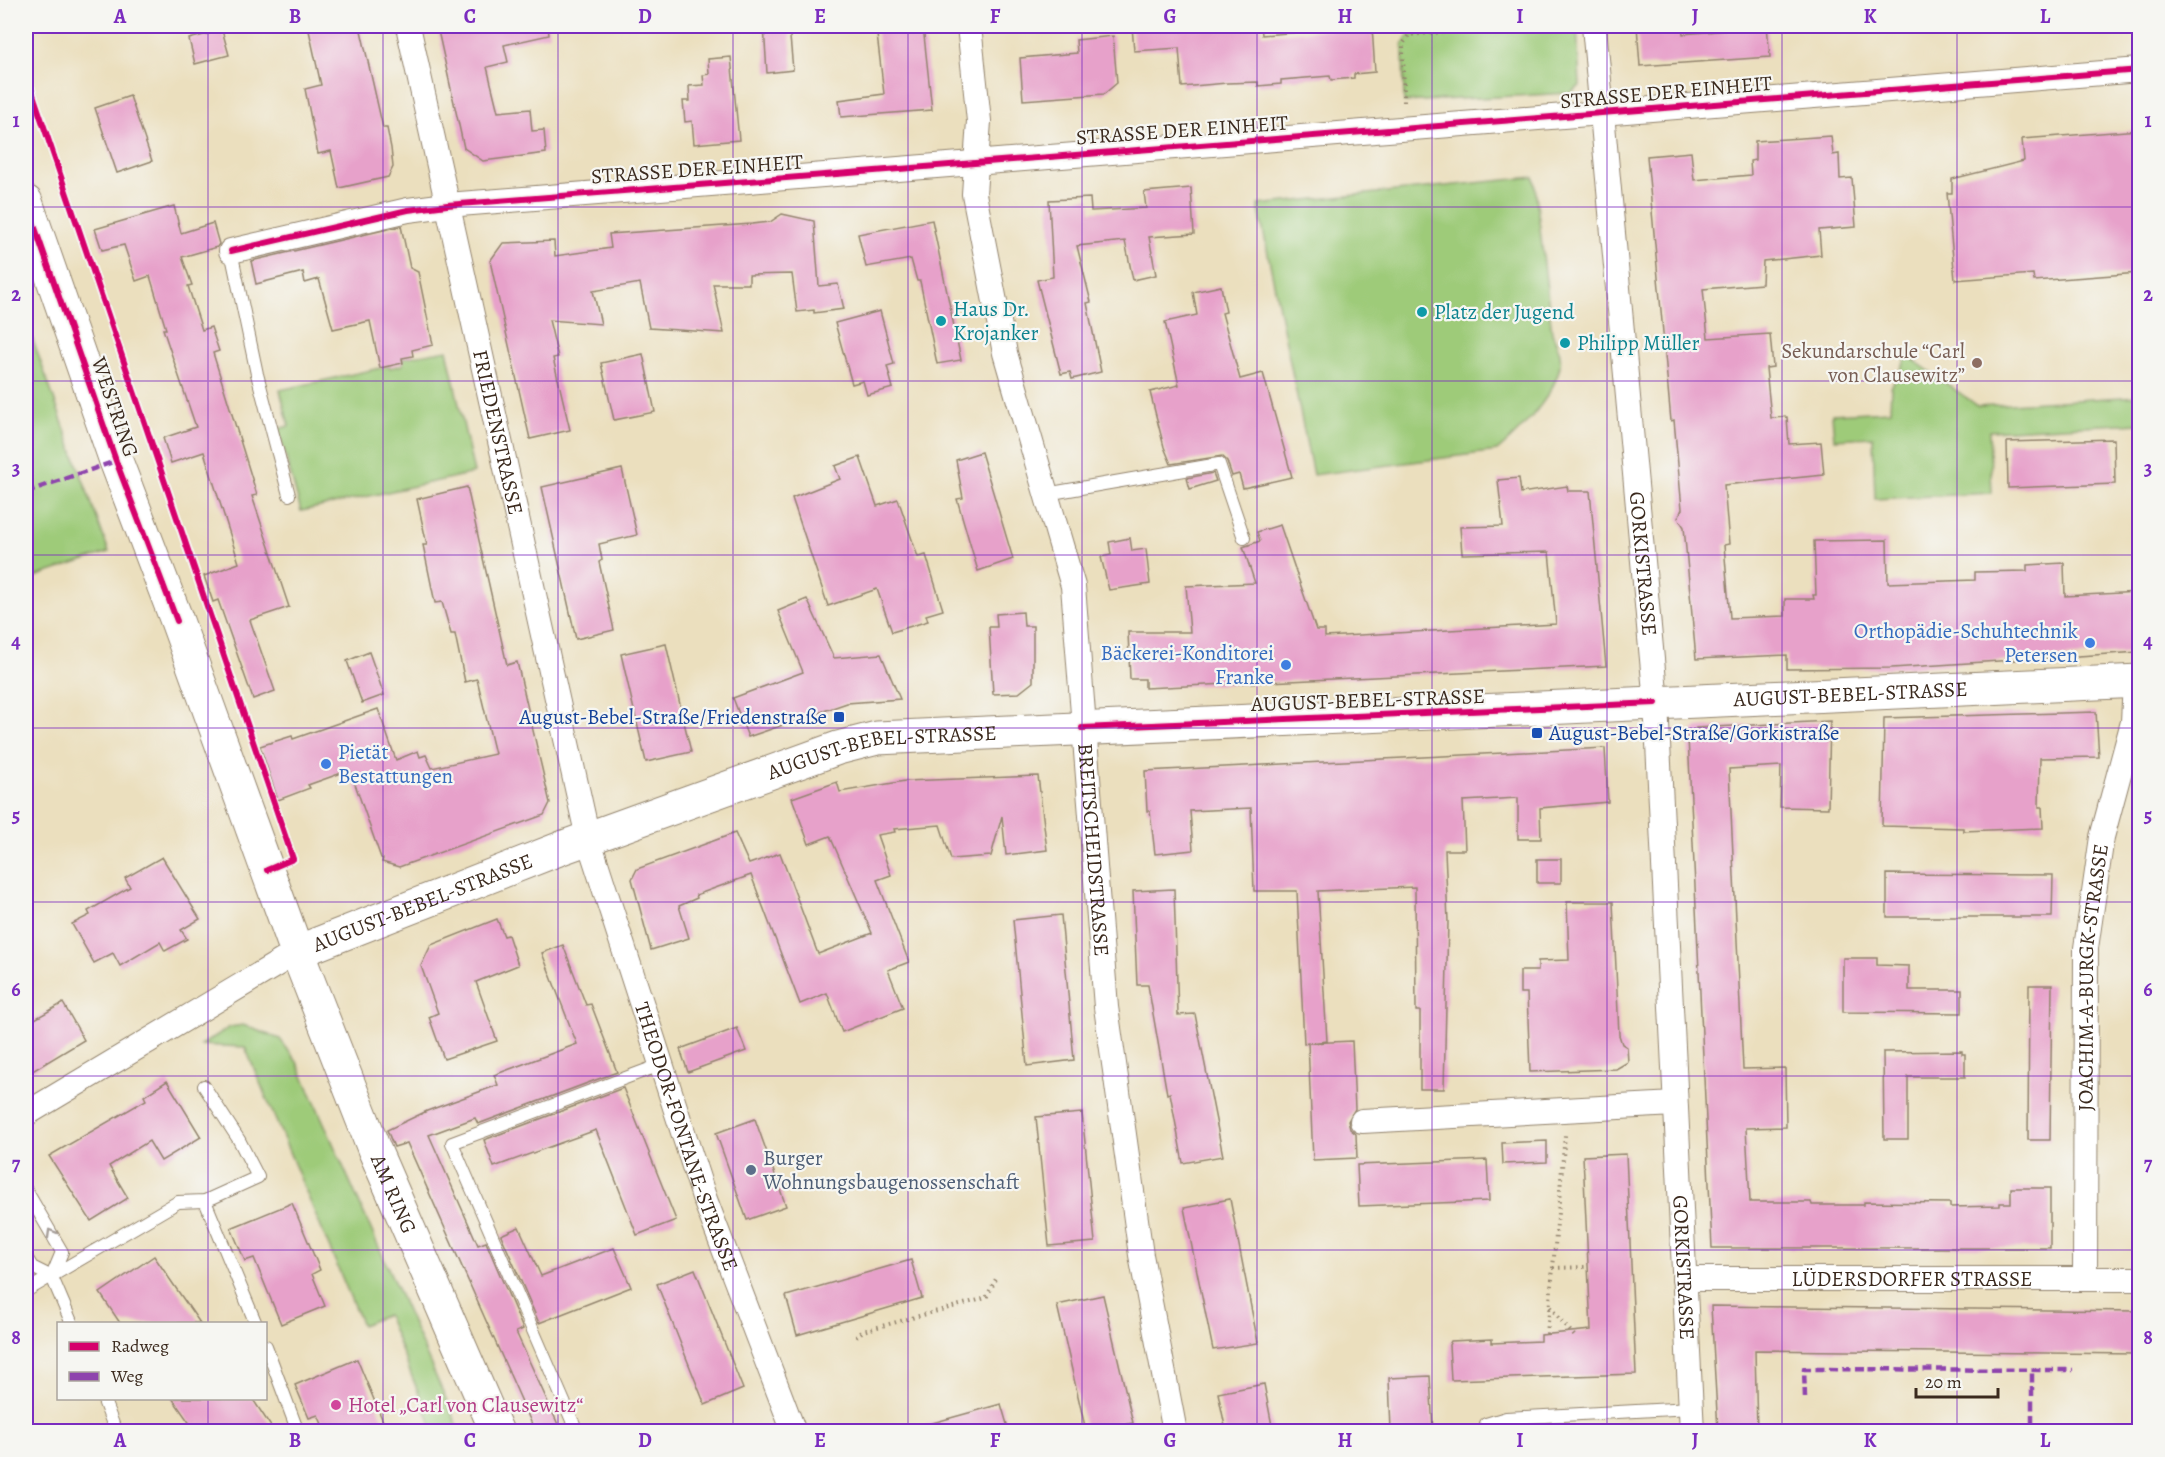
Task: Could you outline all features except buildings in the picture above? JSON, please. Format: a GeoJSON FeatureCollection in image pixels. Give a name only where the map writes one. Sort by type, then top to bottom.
{"type":"FeatureCollection","features":[{"type":"Feature","properties":{"kind":"street","name":"FRIEDENSTRASSE"},"geometry":{"type":"LineString","coordinates":[[408,26],[588,838]]}},
{"type":"Feature","properties":{"kind":"street","name":"BREITSCHEIDSTRASSE"},"geometry":{"type":"LineString","coordinates":[[969,26],[979,121],[974,194],[997,315],[1073,586],[1077,619],[1082,728],[1110,1040],[1141,1255],[1175,1431]]}},
{"type":"Feature","properties":{"kind":"street","name":"GORKISTRASSE"},"geometry":{"type":"LineString","coordinates":[[1594,26],[1656,703],[1692,1431]]}},
{"type":"Feature","properties":{"kind":"street","name":"STRASSE DER EINHEIT"},"geometry":{"type":"LineString","coordinates":[[231,251],[408,210],[447,206],[2139,70]]}},
{"type":"Feature","properties":{"kind":"street","name":"WESTRING"},"geometry":{"type":"LineString","coordinates":[[26,202],[116,461],[177,621],[297,952]]}},
{"type":"Feature","properties":{"kind":"street","name":"AUGUST-BEBEL-STRASSE"},"geometry":{"type":"LineString","coordinates":[[26,1114],[297,952],[588,838],[858,742],[877,738],[2137,681]]}},
{"type":"Feature","properties":{"kind":"street","name":"JOACHIM-A-BURGK-STRASSE"},"geometry":{"type":"LineString","coordinates":[[2085,1279],[2086,948],[2102,837],[2133,722],[2137,681]]}},
{"type":"Feature","properties":{"kind":"street","name":"THEODOR-FONTANE-STRASSE"},"geometry":{"type":"LineString","coordinates":[[588,838],[660,1065],[729,1267],[794,1431]]}},
{"type":"Feature","properties":{"kind":"street","name":"AM RING"},"geometry":{"type":"LineString","coordinates":[[297,952],[374,1149],[497,1431]]}},
{"type":"Feature","properties":{"kind":"street"},"geometry":{"type":"LineString","coordinates":[[1362,1121],[1676,1104]]}},
{"type":"Feature","properties":{"kind":"street","name":"LÜDERSDORFER STRASSE"},"geometry":{"type":"LineString","coordinates":[[1684,1279],[2139,1279]]}},
{"type":"Feature","properties":{"kind":"lane","name":"STRASSE DER EINHEIT"},"geometry":{"type":"LineString","coordinates":[[231,251],[257,374],[289,495]]}},
{"type":"Feature","properties":{"kind":"lane"},"geometry":{"type":"LineString","coordinates":[[1046,494],[1219,464],[1244,538]]}},
{"type":"Feature","properties":{"kind":"lane"},"geometry":{"type":"LineString","coordinates":[[577,1431],[452,1143],[660,1065]]}},
{"type":"Feature","properties":{"kind":"lane"},"geometry":{"type":"LineString","coordinates":[[26,1291],[52,1277],[87,1253],[178,1202],[205,1201],[258,1177],[239,1140],[204,1086]]}},
{"type":"Feature","properties":{"kind":"lane"},"geometry":{"type":"LineString","coordinates":[[26,1190],[62,1252],[52,1277]]}},
{"type":"Feature","properties":{"kind":"lane"},"geometry":{"type":"LineString","coordinates":[[205,1201],[256,1322]]}},
{"type":"Feature","properties":{"kind":"lane"},"geometry":{"type":"LineString","coordinates":[[26,1257],[32,1267],[52,1277],[72,1322]]}},
{"type":"Feature","properties":{"kind":"lane"},"geometry":{"type":"LineString","coordinates":[[267,1349],[298,1431]]}},
{"type":"Feature","properties":{"kind":"lane"},"geometry":{"type":"LineString","coordinates":[[104,1400],[116,1431]]}},
{"type":"Feature","properties":{"kind":"lane"},"geometry":{"type":"LineString","coordinates":[[1486,1431],[1486,1424],[1506,1418],[1691,1408]]}},
{"type":"Feature","properties":{"kind":"path"},"geometry":{"type":"LineString","coordinates":[[1404,102],[1403,44],[1409,35],[1516,26]]}},
{"type":"Feature","properties":{"kind":"path"},"geometry":{"type":"LineString","coordinates":[[1547,1334],[1567,1111]]}},
{"type":"Feature","properties":{"kind":"path"},"geometry":{"type":"LineString","coordinates":[[1553,1269],[1587,1266]]}},
{"type":"Feature","properties":{"kind":"path"},"geometry":{"type":"LineString","coordinates":[[856,1337],[863,1331],[986,1298],[996,1279]]}},
{"type":"Feature","properties":{"kind":"path"},"geometry":{"type":"LineString","coordinates":[[1550,1307],[1577,1339]]}},
{"type":"Feature","properties":{"kind":"green space"},"geometry":{"type":"Polygon","coordinates":[[[1516,26],[1577,26],[1580,86],[1570,93],[1404,102],[1403,44],[1409,35],[1516,26]]]}},
{"type":"Feature","properties":{"kind":"green space","name":"Platz der Jugend"},"geometry":{"type":"Polygon","coordinates":[[[1534,177],[1552,333],[1560,355],[1560,367],[1555,381],[1539,408],[1497,451],[1313,475],[1258,205],[1534,177]]]}},
{"type":"Feature","properties":{"kind":"green space"},"geometry":{"type":"Polygon","coordinates":[[[26,321],[109,552],[26,580],[26,321]]]}},
{"type":"Feature","properties":{"kind":"green space"},"geometry":{"type":"Polygon","coordinates":[[[447,350],[474,473],[301,511],[278,429],[289,426],[280,390],[389,366],[390,368],[403,365],[402,358],[447,350]]]}},
{"type":"Feature","properties":{"kind":"green space"},"geometry":{"type":"Polygon","coordinates":[[[1908,356],[1978,406],[2139,396],[2139,423],[1989,431],[1992,493],[1875,499],[1873,437],[1834,439],[1832,414],[1890,411],[1891,387],[1908,356]]]}},
{"type":"Feature","properties":{"kind":"green space"},"geometry":{"type":"Polygon","coordinates":[[[243,1025],[280,1039],[297,1062],[460,1431],[434,1431],[387,1315],[362,1325],[245,1047],[201,1045],[230,1027],[243,1025]]]}},
{"type":"Feature","properties":{"kind":"marked path"},"geometry":{"type":"LineString","coordinates":[[26,492],[116,461]]}},
{"type":"Feature","properties":{"kind":"marked path"},"geometry":{"type":"LineString","coordinates":[[1805,1398],[1804,1369],[2073,1370]]}},
{"type":"Feature","properties":{"kind":"marked path"},"geometry":{"type":"LineString","coordinates":[[2024,1431],[2032,1428],[2032,1370]]}},
{"type":"Feature","properties":{"kind":"cycle path"},"geometry":{"type":"LineString","coordinates":[[231,251],[408,210],[447,205],[2140,70]]}},
{"type":"Feature","properties":{"kind":"cycle path"},"geometry":{"type":"LineString","coordinates":[[26,74],[293,859],[267,870]]}},
{"type":"Feature","properties":{"kind":"cycle path"},"geometry":{"type":"LineString","coordinates":[[26,202],[116,461],[177,621]]}},
{"type":"Feature","properties":{"kind":"cycle path"},"geometry":{"type":"LineString","coordinates":[[1082,728],[1656,703]]}},
{"type":"Feature","properties":{"kind":"place","name":"Platz der Jugend"},"geometry":{"type":"Point","coordinates":[1422,312]}},
{"type":"Feature","properties":{"kind":"place","name":"Haus Dr. Krojanker"},"geometry":{"type":"Point","coordinates":[941,321]}},
{"type":"Feature","properties":{"kind":"place","name":"Philipp Müller"},"geometry":{"type":"Point","coordinates":[1565,343]}},
{"type":"Feature","properties":{"kind":"place","name":"Sekundarschule “Carl von Clausewitz”"},"geometry":{"type":"Point","coordinates":[1977,363]}},
{"type":"Feature","properties":{"kind":"place","name":"Orthopädie-Schuhtechnik Petersen"},"geometry":{"type":"Point","coordinates":[2090,643]}},
{"type":"Feature","properties":{"kind":"place","name":"Bäckerei-Konditorei Franke"},"geometry":{"type":"Point","coordinates":[1286,665]}},
{"type":"Feature","properties":{"kind":"place","name":"August-Bebel-Straße/Friedenstraße"},"geometry":{"type":"Point","coordinates":[839,717]}},
{"type":"Feature","properties":{"kind":"place","name":"August-Bebel-Straße/Gorkistraße"},"geometry":{"type":"Point","coordinates":[1537,733]}},
{"type":"Feature","properties":{"kind":"place","name":"Pietät Bestattungen"},"geometry":{"type":"Point","coordinates":[326,764]}},
{"type":"Feature","properties":{"kind":"place","name":"Burger Wohnungsbaugenossenschaft"},"geometry":{"type":"Point","coordinates":[751,1170]}},
{"type":"Feature","properties":{"kind":"place","name":"Hotel „Carl von Clausewitz“"},"geometry":{"type":"Point","coordinates":[336,1405]}}]}
